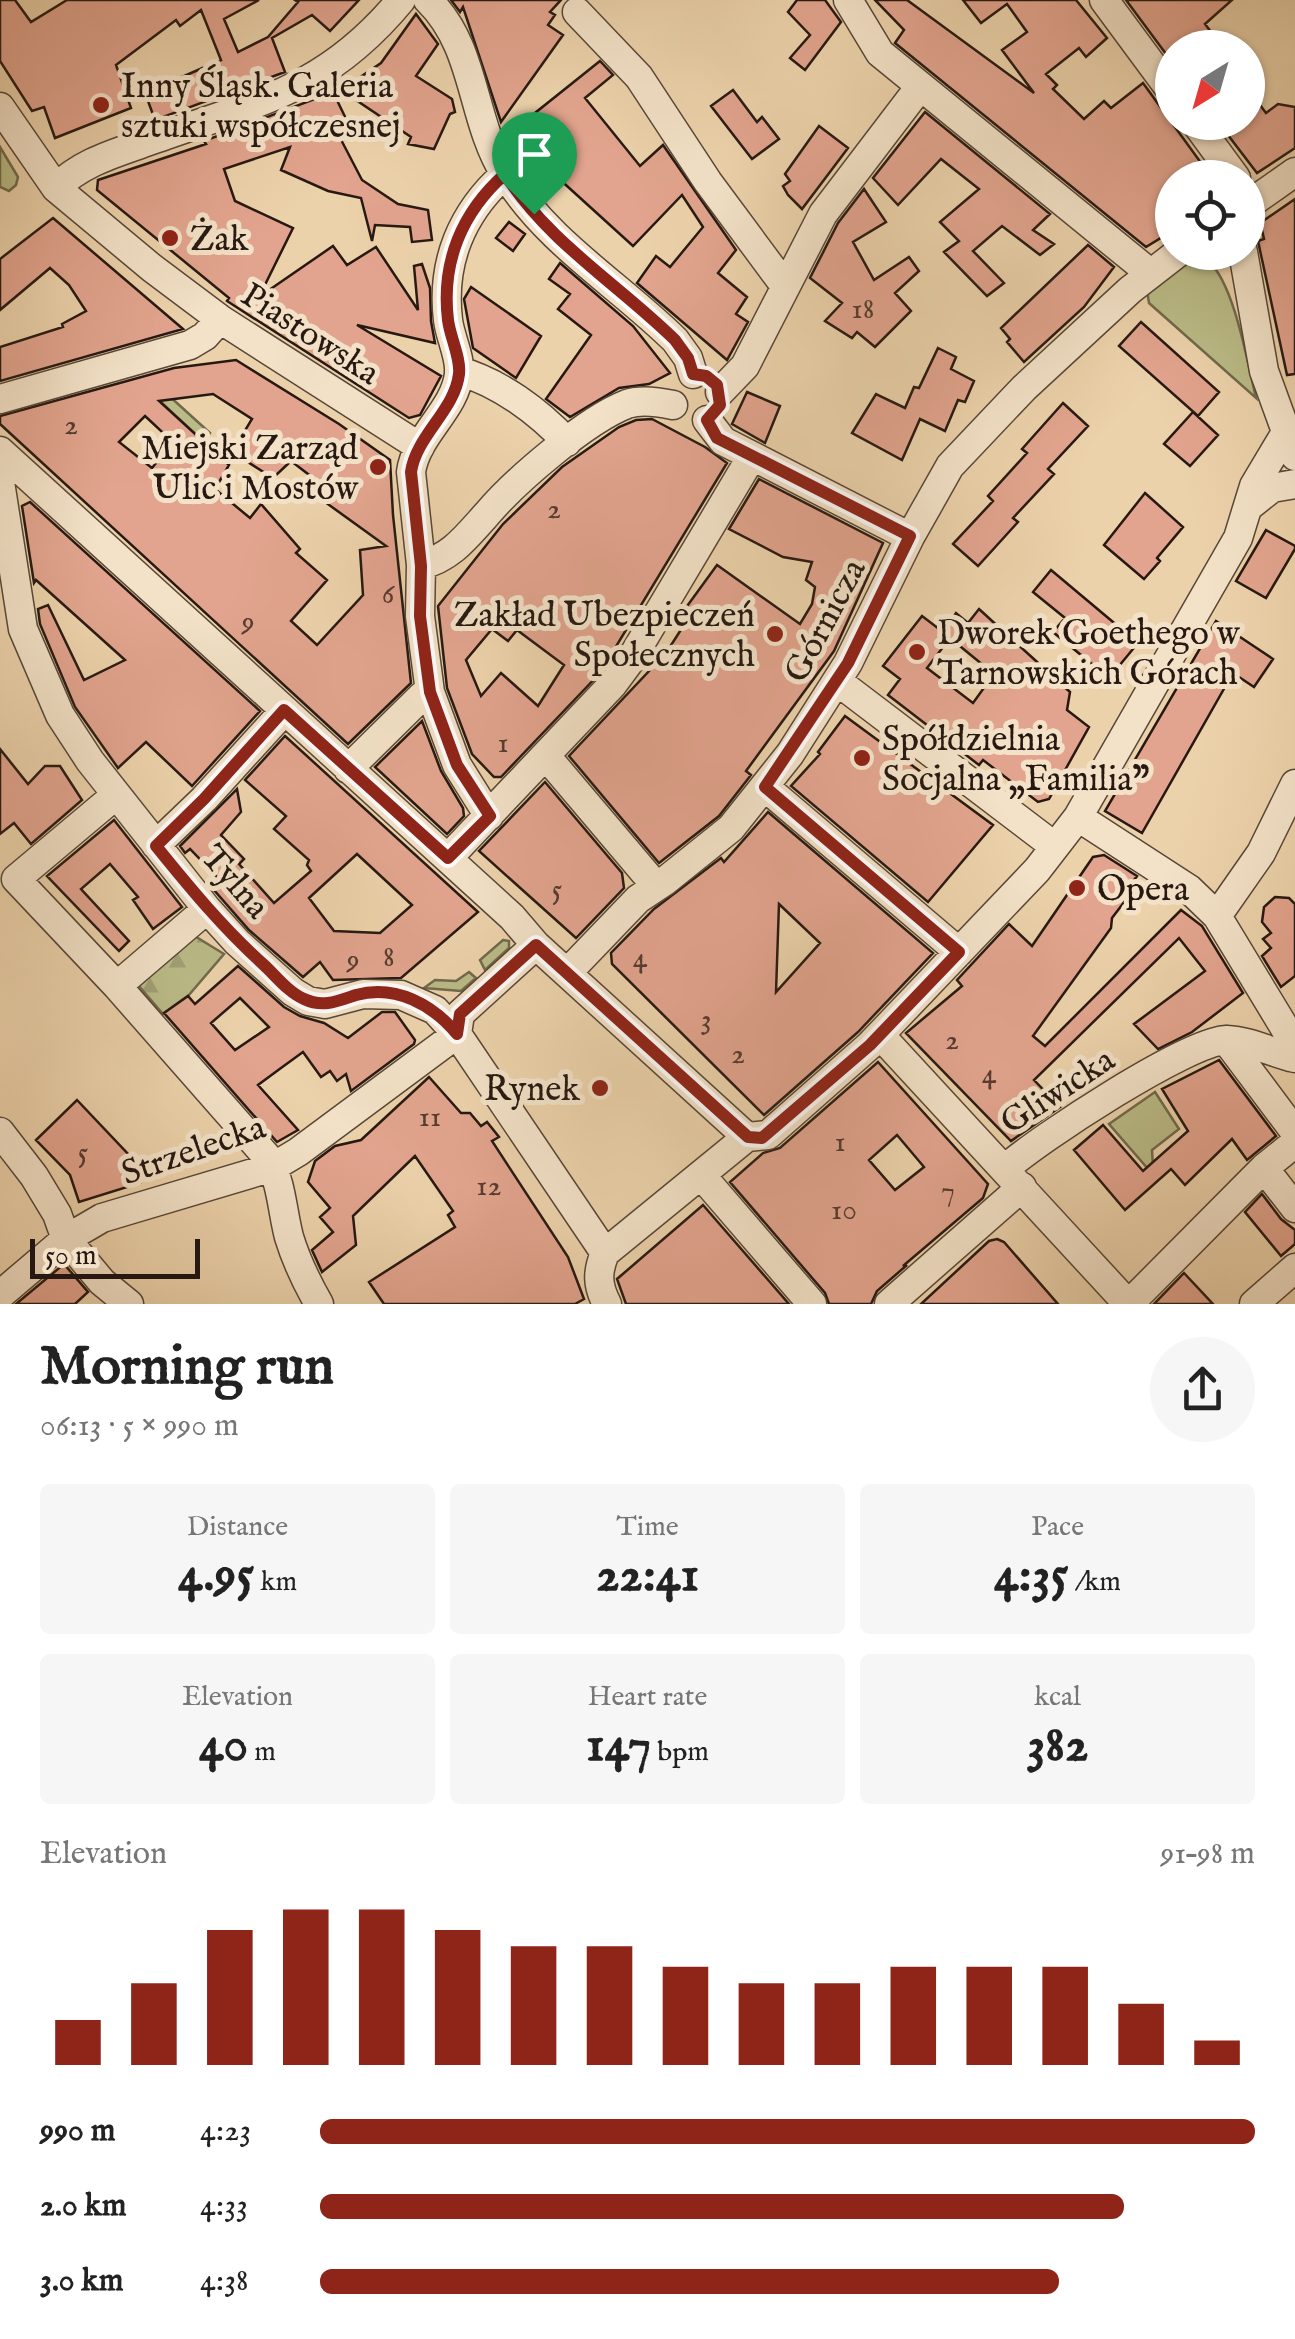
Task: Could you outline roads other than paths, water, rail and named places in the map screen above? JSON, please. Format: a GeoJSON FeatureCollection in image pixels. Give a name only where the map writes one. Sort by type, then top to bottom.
{"type":"FeatureCollection","features":[{"type":"Feature","properties":{"kind":"street"},"geometry":{"type":"LineString","coordinates":[[56,188],[88,164],[304,84],[364,42],[402,0]]}},
{"type":"Feature","properties":{"kind":"street"},"geometry":{"type":"LineString","coordinates":[[428,0],[454,31],[505,174],[556,238],[675,340],[688,358],[693,374]]}},
{"type":"Feature","properties":{"kind":"street"},"geometry":{"type":"LineString","coordinates":[[848,0],[880,53],[1150,273]]}},
{"type":"Feature","properties":{"kind":"street"},"geometry":{"type":"LineString","coordinates":[[1104,0],[1155,69]]}},
{"type":"Feature","properties":{"kind":"street"},"geometry":{"type":"LineString","coordinates":[[577,12],[639,77],[716,194],[785,286]]}},
{"type":"Feature","properties":{"kind":"street"},"geometry":{"type":"LineString","coordinates":[[421,566],[462,543],[511,488],[566,442],[630,403],[673,405],[684,419],[695,422],[707,420],[717,411],[720,392],[745,366],[823,214],[920,88]]}},
{"type":"Feature","properties":{"kind":"street","name":"Piastowska"},"geometry":{"type":"LineString","coordinates":[[0,107],[56,188],[152,268],[220,319],[420,448]]}},
{"type":"Feature","properties":{"kind":"street"},"geometry":{"type":"LineString","coordinates":[[1265,193],[1295,172]]}},
{"type":"Feature","properties":{"kind":"street"},"geometry":{"type":"LineString","coordinates":[[490,816],[457,765],[430,692],[420,616],[421,566],[411,472],[460,372],[448,316],[451,258],[470,210],[505,174]]}},
{"type":"Feature","properties":{"kind":"street","name":"Górnicza"},"geometry":{"type":"LineString","coordinates":[[567,973],[638,899],[718,839],[765,787],[837,681],[950,466],[1024,388],[1155,269]]}},
{"type":"Feature","properties":{"kind":"street"},"geometry":{"type":"LineString","coordinates":[[2,467],[284,710],[748,1137],[762,1138],[880,1035],[1037,870],[1078,817],[1238,538],[1254,486],[1290,445],[1258,348],[1246,270]]}},
{"type":"Feature","properties":{"kind":"street"},"geometry":{"type":"LineString","coordinates":[[0,400],[190,345],[205,336],[220,319]]}},
{"type":"Feature","properties":{"kind":"street"},"geometry":{"type":"LineString","coordinates":[[460,372],[498,388],[546,420],[566,442]]}},
{"type":"Feature","properties":{"kind":"street"},"geometry":{"type":"LineString","coordinates":[[693,374],[712,380],[720,392]]}},
{"type":"Feature","properties":{"kind":"street"},"geometry":{"type":"LineString","coordinates":[[673,405],[676,385],[693,374]]}},
{"type":"Feature","properties":{"kind":"street"},"geometry":{"type":"LineString","coordinates":[[707,420],[717,438],[910,536]]}},
{"type":"Feature","properties":{"kind":"street"},"geometry":{"type":"LineString","coordinates":[[448,858],[592,709],[630,661],[752,456]]}},
{"type":"Feature","properties":{"kind":"street","name":"Tylna"},"geometry":{"type":"LineString","coordinates":[[2,467],[24,629],[60,715],[116,795],[206,909],[292,992],[308,1001],[325,1004],[363,994],[400,995],[435,1010],[457,1034]]}},
{"type":"Feature","properties":{"kind":"street"},"geometry":{"type":"LineString","coordinates":[[1248,507],[1272,488],[1295,484]]}},
{"type":"Feature","properties":{"kind":"street"},"geometry":{"type":"LineString","coordinates":[[837,681],[1054,846]]}},
{"type":"Feature","properties":{"kind":"street"},"geometry":{"type":"LineString","coordinates":[[348,769],[422,696]]}},
{"type":"Feature","properties":{"kind":"street"},"geometry":{"type":"LineString","coordinates":[[156,846],[284,710]]}},
{"type":"Feature","properties":{"kind":"street"},"geometry":{"type":"LineString","coordinates":[[546,756],[656,886]]}},
{"type":"Feature","properties":{"kind":"street"},"geometry":{"type":"LineString","coordinates":[[1218,916],[1260,853],[1295,784]]}},
{"type":"Feature","properties":{"kind":"street"},"geometry":{"type":"LineString","coordinates":[[765,787],[959,952]]}},
{"type":"Feature","properties":{"kind":"street"},"geometry":{"type":"LineString","coordinates":[[116,795],[16,879],[117,986],[272,1166],[289,1235],[316,1303]]}},
{"type":"Feature","properties":{"kind":"street"},"geometry":{"type":"LineString","coordinates":[[1078,817],[1189,888],[1218,916],[1289,1035],[1293,1057],[1226,1040]]}},
{"type":"Feature","properties":{"kind":"street"},"geometry":{"type":"LineString","coordinates":[[117,986],[206,909]]}},
{"type":"Feature","properties":{"kind":"street"},"geometry":{"type":"LineString","coordinates":[[536,945],[460,1014],[457,1034],[605,1252]]}},
{"type":"Feature","properties":{"kind":"street","name":"Strzelecka"},"geometry":{"type":"LineString","coordinates":[[0,1295],[66,1239],[102,1218],[272,1166],[298,1152],[457,1034]]}},
{"type":"Feature","properties":{"kind":"street","name":"Gliwicka"},"geometry":{"type":"LineString","coordinates":[[880,1035],[1014,1178],[1090,1108],[1200,1047],[1226,1040]]}},
{"type":"Feature","properties":{"kind":"street"},"geometry":{"type":"LineString","coordinates":[[1226,1040],[1295,1132]]}},
{"type":"Feature","properties":{"kind":"street"},"geometry":{"type":"LineString","coordinates":[[0,1132],[42,1189],[66,1239],[102,1282],[129,1304]]}},
{"type":"Feature","properties":{"kind":"street"},"geometry":{"type":"LineString","coordinates":[[603,1300],[599,1266],[605,1252],[748,1137]]}},
{"type":"Feature","properties":{"kind":"street"},"geometry":{"type":"LineString","coordinates":[[889,1304],[1014,1178],[1129,1304],[1264,1168],[1295,1142]]}},
{"type":"Feature","properties":{"kind":"street"},"geometry":{"type":"LineString","coordinates":[[1264,1168],[1295,1208]]}},
{"type":"Feature","properties":{"kind":"street"},"geometry":{"type":"LineString","coordinates":[[701,1174],[812,1304]]}},
{"type":"Feature","properties":{"kind":"street"},"geometry":{"type":"LineString","coordinates":[[1254,1304],[1295,1268]]}},
{"type":"Feature","properties":{"kind":"place","name":"Inny Śląsk. Galeria sztuki współczesnej"},"geometry":{"type":"Point","coordinates":[101,105]}},
{"type":"Feature","properties":{"kind":"place","name":"Żak"},"geometry":{"type":"Point","coordinates":[170,238]}},
{"type":"Feature","properties":{"kind":"place","name":"Miejski Zarząd Ulic i Mostów"},"geometry":{"type":"Point","coordinates":[378,467]}},
{"type":"Feature","properties":{"kind":"place","name":"Zakład Ubezpieczeń Społecznych"},"geometry":{"type":"Point","coordinates":[775,634]}},
{"type":"Feature","properties":{"kind":"place","name":"Dworek Goethego w Tarnowskich Górach"},"geometry":{"type":"Point","coordinates":[917,652]}},
{"type":"Feature","properties":{"kind":"place","name":"Spółdzielnia Socjalna „Familia”"},"geometry":{"type":"Point","coordinates":[862,758]}},
{"type":"Feature","properties":{"kind":"place","name":"Opera"},"geometry":{"type":"Point","coordinates":[1077,888]}},
{"type":"Feature","properties":{"kind":"place","name":"Rynek"},"geometry":{"type":"Point","coordinates":[600,1088]}}]}
